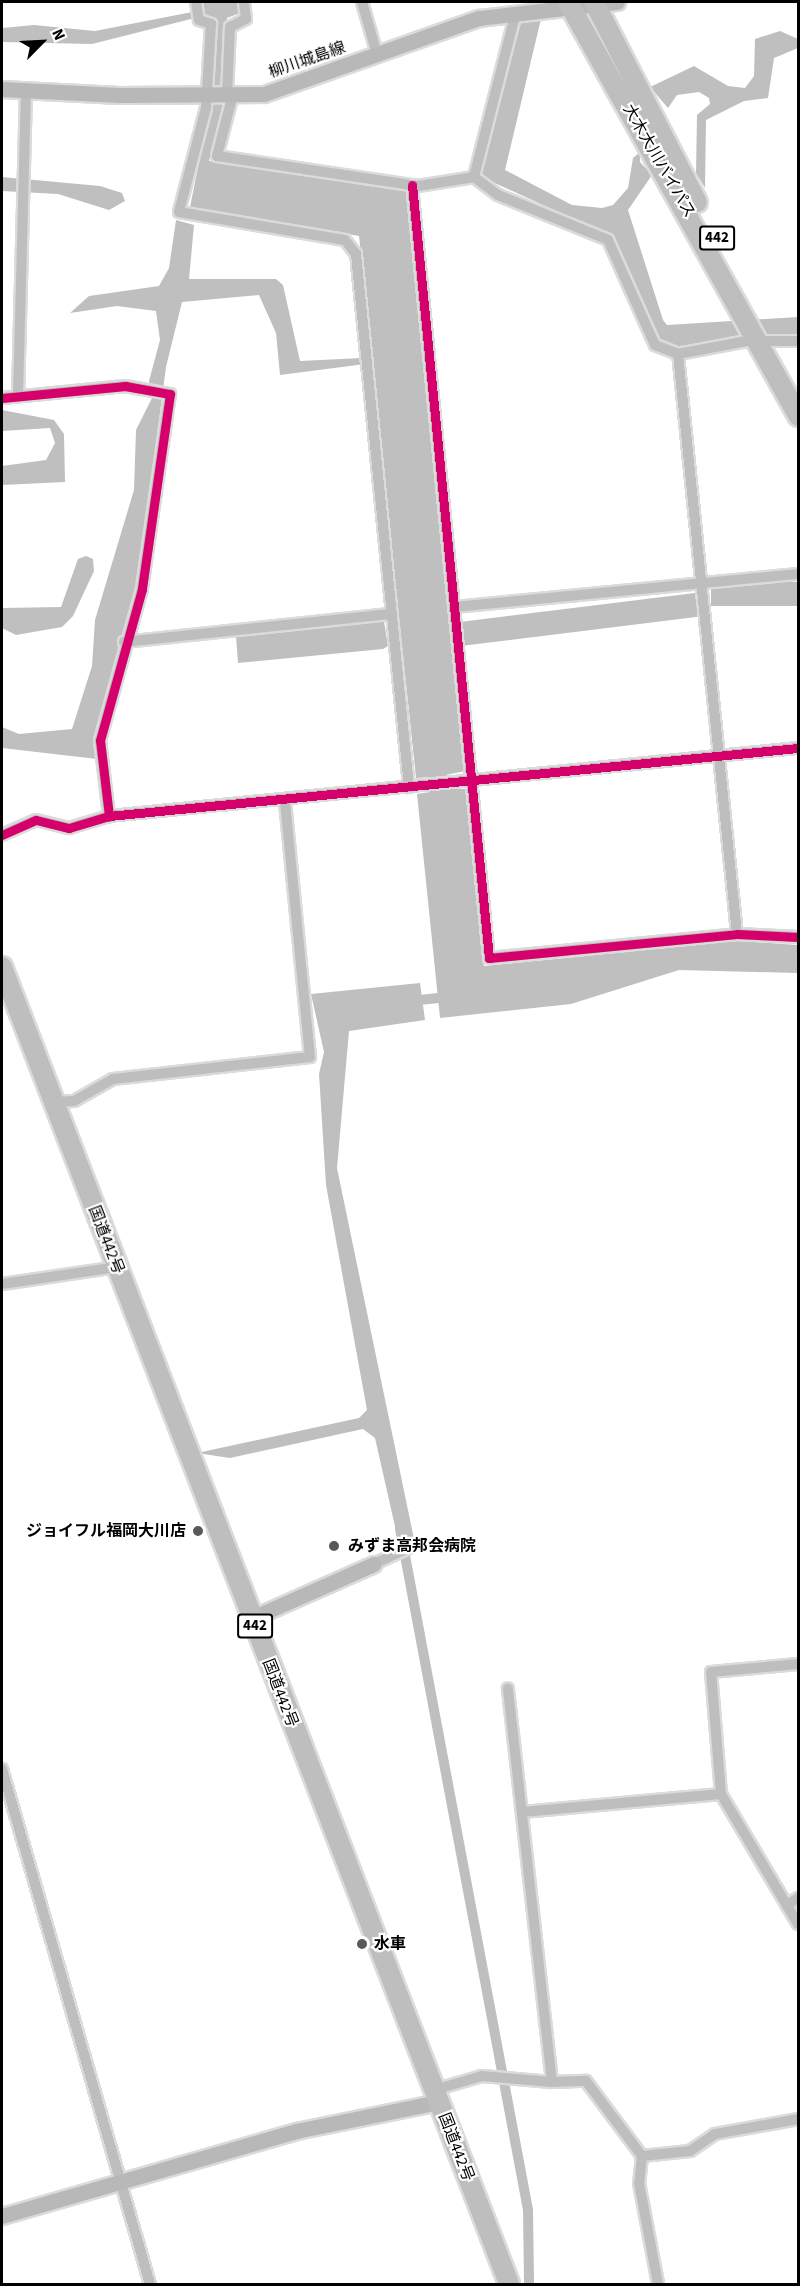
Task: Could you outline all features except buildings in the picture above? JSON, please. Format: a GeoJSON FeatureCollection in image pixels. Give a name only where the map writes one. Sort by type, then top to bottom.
{"type":"FeatureCollection","features":[{"type":"Feature","properties":{"kind":"highway","name":"大木大川バイパス"},"geometry":{"type":"LineString","coordinates":[[594,2],[632,96],[753,318],[798,417]]}},
{"type":"Feature","properties":{"kind":"highway","name":"大木大川バイパス"},"geometry":{"type":"LineString","coordinates":[[569,3],[632,96]]}},
{"type":"Feature","properties":{"kind":"highway","name":"大木大川バイパス"},"geometry":{"type":"LineString","coordinates":[[764,341],[798,392]]}},
{"type":"Feature","properties":{"kind":"highway","name":"国道442号"},"geometry":{"type":"LineString","coordinates":[[2,967],[509,2284]]}},
{"type":"Feature","properties":{"kind":"main road","name":"柳川城島線"},"geometry":{"type":"LineString","coordinates":[[2,89],[26,92],[219,95],[276,92],[451,27],[547,6],[617,2]]}},
{"type":"Feature","properties":{"kind":"main road"},"geometry":{"type":"LineString","coordinates":[[252,1618],[374,1564]]}},
{"type":"Feature","properties":{"kind":"main road"},"geometry":{"type":"LineString","coordinates":[[2,2216],[296,2132],[436,2096]]}},
{"type":"Feature","properties":{"kind":"street"},"geometry":{"type":"LineString","coordinates":[[196,2],[199,20],[211,24],[219,95],[179,212],[335,237],[354,247],[372,375],[390,614],[412,786]]}},
{"type":"Feature","properties":{"kind":"street"},"geometry":{"type":"LineString","coordinates":[[244,2],[246,19],[230,27],[219,95],[217,156],[412,185],[474,177],[498,195],[608,240],[655,345],[678,354],[764,341],[798,341]]}},
{"type":"Feature","properties":{"kind":"street"},"geometry":{"type":"LineString","coordinates":[[362,2],[377,54]]}},
{"type":"Feature","properties":{"kind":"street"},"geometry":{"type":"LineString","coordinates":[[474,177],[519,11]]}},
{"type":"Feature","properties":{"kind":"street"},"geometry":{"type":"LineString","coordinates":[[18,396],[26,92]]}},
{"type":"Feature","properties":{"kind":"street"},"geometry":{"type":"LineString","coordinates":[[412,185],[468,780],[489,958],[737,934],[798,937]]}},
{"type":"Feature","properties":{"kind":"street"},"geometry":{"type":"LineString","coordinates":[[678,354],[737,934]]}},
{"type":"Feature","properties":{"kind":"street"},"geometry":{"type":"LineString","coordinates":[[2,398],[126,386],[170,394],[142,589],[124,642],[100,740],[109,816]]}},
{"type":"Feature","properties":{"kind":"street"},"geometry":{"type":"LineString","coordinates":[[453,607],[798,574]]}},
{"type":"Feature","properties":{"kind":"street"},"geometry":{"type":"LineString","coordinates":[[124,642],[390,614]]}},
{"type":"Feature","properties":{"kind":"street"},"geometry":{"type":"LineString","coordinates":[[2,835],[36,820],[69,828],[109,816],[285,801],[468,780],[798,748]]}},
{"type":"Feature","properties":{"kind":"street"},"geometry":{"type":"LineString","coordinates":[[54,1102],[74,1101],[113,1079],[310,1057],[285,801]]}},
{"type":"Feature","properties":{"kind":"street"},"geometry":{"type":"LineString","coordinates":[[2,1284],[117,1267]]}},
{"type":"Feature","properties":{"kind":"street"},"geometry":{"type":"LineString","coordinates":[[374,1564],[410,1547]]}},
{"type":"Feature","properties":{"kind":"street"},"geometry":{"type":"LineString","coordinates":[[798,1664],[711,1672],[721,1794],[798,1924]]}},
{"type":"Feature","properties":{"kind":"street"},"geometry":{"type":"LineString","coordinates":[[508,1688],[552,2082]]}},
{"type":"Feature","properties":{"kind":"street"},"geometry":{"type":"LineString","coordinates":[[2,1769],[43,1924],[150,2284]]}},
{"type":"Feature","properties":{"kind":"street"},"geometry":{"type":"LineString","coordinates":[[522,1812],[721,1794]]}},
{"type":"Feature","properties":{"kind":"street"},"geometry":{"type":"LineString","coordinates":[[787,1905],[798,1898]]}},
{"type":"Feature","properties":{"kind":"street"},"geometry":{"type":"LineString","coordinates":[[436,2096],[482,2076],[552,2082],[586,2081],[642,2156],[639,2183],[658,2284]]}},
{"type":"Feature","properties":{"kind":"street"},"geometry":{"type":"LineString","coordinates":[[642,2156],[690,2151],[715,2134],[798,2119]]}},
{"type":"Feature","properties":{"kind":"shaded area"},"geometry":{"type":"Polygon","coordinates":[[[201,2],[239,2],[240,13],[227,18],[222,107],[209,161],[406,191],[465,771],[446,775],[447,788],[466,789],[484,966],[738,941],[798,945],[798,973],[679,970],[571,1004],[440,1018],[417,794],[430,792],[431,777],[416,778],[359,236],[190,207],[211,103],[216,21],[202,17],[201,2]]]}},
{"type":"Feature","properties":{"kind":"shaded area"},"geometry":{"type":"Polygon","coordinates":[[[527,2],[545,2],[505,170],[572,205],[602,208],[613,205],[628,188],[633,158],[640,152],[640,162],[652,175],[628,210],[663,320],[667,325],[798,317],[797,338],[678,346],[658,338],[613,237],[484,178],[479,171],[484,150],[527,2]]]}},
{"type":"Feature","properties":{"kind":"shaded area"},"geometry":{"type":"Polygon","coordinates":[[[192,12],[191,19],[92,44],[2,42],[2,28],[34,25],[95,31],[192,12]]]}},
{"type":"Feature","properties":{"kind":"shaded area"},"geometry":{"type":"Polygon","coordinates":[[[780,31],[798,39],[798,48],[774,58],[768,98],[744,101],[706,120],[705,188],[696,173],[697,115],[710,104],[709,98],[699,92],[677,95],[668,108],[650,87],[694,66],[728,86],[745,88],[754,76],[755,39],[780,31]]]}},
{"type":"Feature","properties":{"kind":"shaded area"},"geometry":{"type":"Polygon","coordinates":[[[2,177],[100,186],[122,193],[125,201],[109,210],[58,194],[2,191],[2,177]]]}},
{"type":"Feature","properties":{"kind":"shaded area"},"geometry":{"type":"Polygon","coordinates":[[[176,220],[194,225],[189,279],[276,279],[283,285],[300,361],[362,358],[365,364],[280,375],[276,333],[259,295],[182,302],[166,367],[137,587],[95,736],[97,759],[2,748],[2,727],[19,734],[72,729],[92,666],[95,620],[134,490],[136,430],[153,396],[149,381],[160,340],[156,311],[117,306],[70,313],[89,296],[159,286],[169,268],[176,220]]]}},
{"type":"Feature","properties":{"kind":"shaded area"},"geometry":{"type":"Polygon","coordinates":[[[2,410],[54,420],[64,434],[65,482],[2,485],[2,466],[46,460],[55,443],[50,428],[2,431],[2,410]]]}},
{"type":"Feature","properties":{"kind":"shaded area"},"geometry":{"type":"Polygon","coordinates":[[[86,556],[93,559],[94,571],[73,616],[62,627],[16,635],[2,628],[2,608],[61,607],[78,559],[86,556]]]}},
{"type":"Feature","properties":{"kind":"shaded area"},"geometry":{"type":"Polygon","coordinates":[[[711,582],[798,582],[798,606],[711,606],[711,582]]]}},
{"type":"Feature","properties":{"kind":"shaded area"},"geometry":{"type":"Polygon","coordinates":[[[695,593],[698,617],[465,645],[462,622],[695,593]]]}},
{"type":"Feature","properties":{"kind":"shaded area"},"geometry":{"type":"Polygon","coordinates":[[[384,621],[388,646],[383,649],[238,663],[236,636],[384,621]]]}},
{"type":"Feature","properties":{"kind":"shaded area"},"geometry":{"type":"Polygon","coordinates":[[[420,983],[425,1020],[349,1031],[337,1168],[414,1539],[399,1544],[375,1438],[363,1429],[230,1458],[197,1453],[359,1418],[367,1410],[326,1185],[319,1074],[324,1052],[311,994],[420,983]]]}},
{"type":"Feature","properties":{"kind":"waterway"},"geometry":{"type":"LineString","coordinates":[[410,1001],[448,997]]}},
{"type":"Feature","properties":{"kind":"waterway"},"geometry":{"type":"LineString","coordinates":[[400,1529],[528,2210],[529,2284]]}},
{"type":"Feature","properties":{"kind":"cycle path"},"geometry":{"type":"LineString","coordinates":[[412,185],[489,958],[737,934],[798,937]]}},
{"type":"Feature","properties":{"kind":"cycle path"},"geometry":{"type":"LineString","coordinates":[[2,398],[125,386],[170,394],[142,589],[100,740],[109,816]]}},
{"type":"Feature","properties":{"kind":"cycle path"},"geometry":{"type":"LineString","coordinates":[[2,835],[36,820],[69,828],[109,816],[798,748]]}},
{"type":"Feature","properties":{"kind":"place","name":"ジョイフル福岡大川店"},"geometry":{"type":"Point","coordinates":[198,1531]}},
{"type":"Feature","properties":{"kind":"place","name":"みずま高邦会病院"},"geometry":{"type":"Point","coordinates":[334,1546]}},
{"type":"Feature","properties":{"kind":"place","name":"水車"},"geometry":{"type":"Point","coordinates":[362,1944]}}]}
